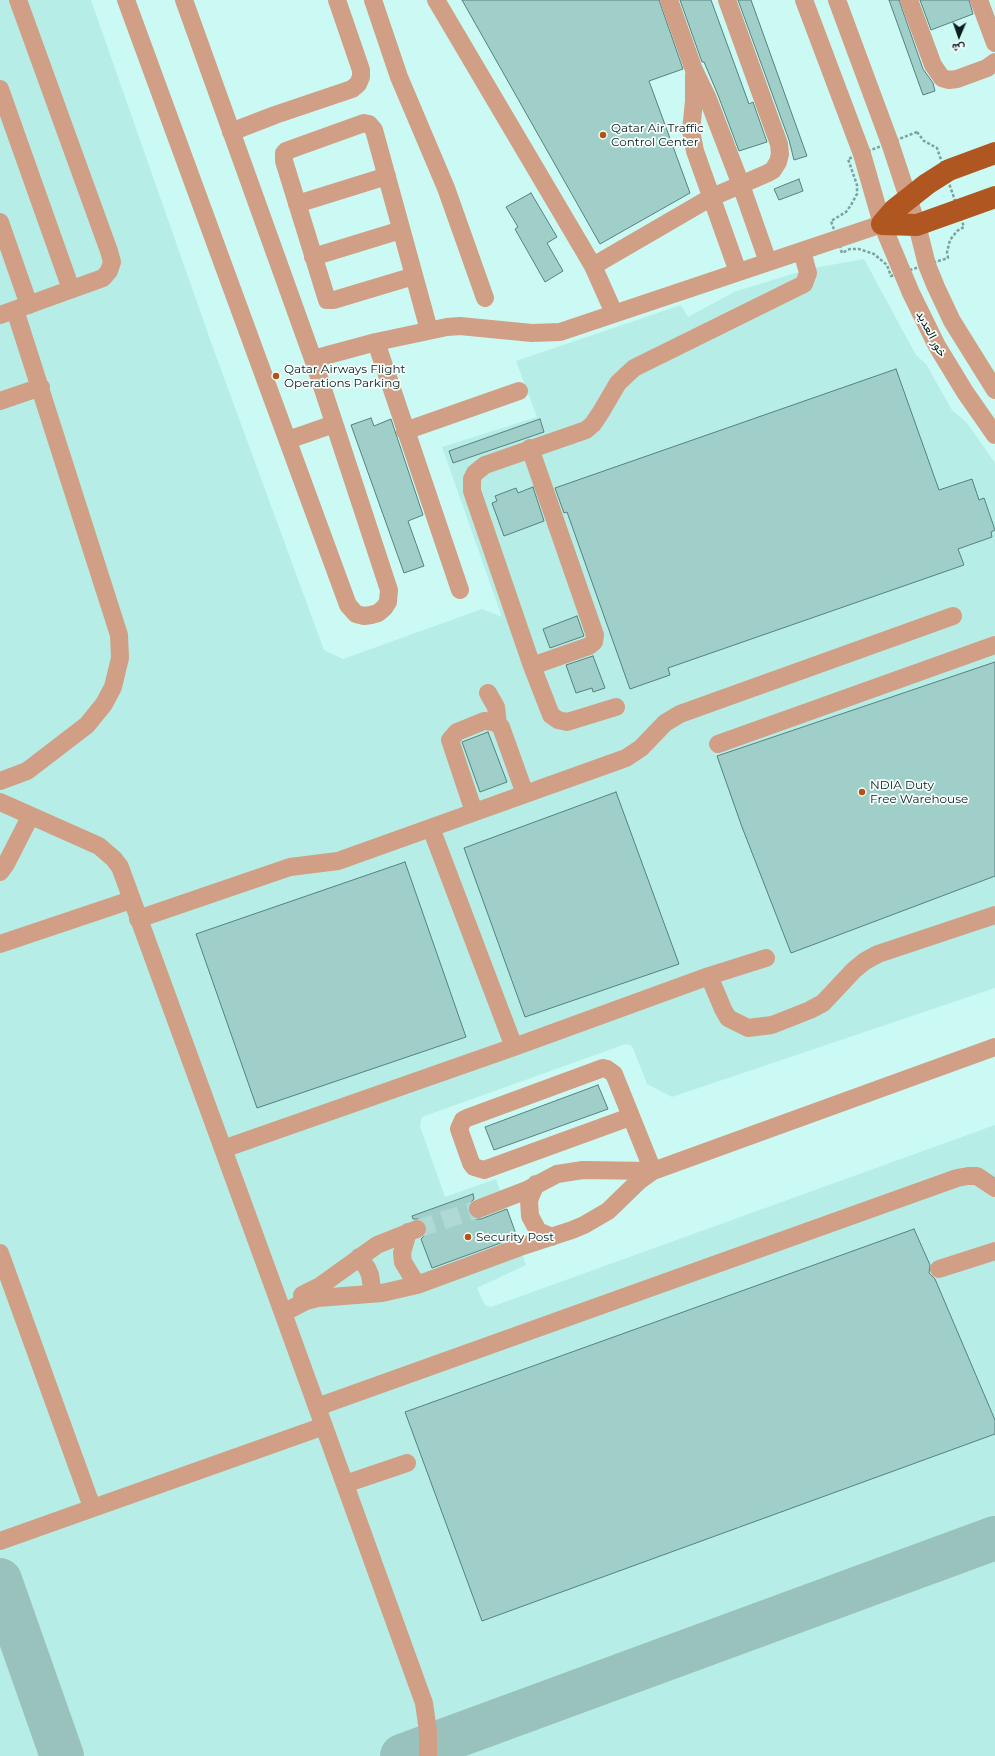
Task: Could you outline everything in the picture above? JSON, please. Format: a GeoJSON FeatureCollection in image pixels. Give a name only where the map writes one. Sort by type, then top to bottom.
{"type":"FeatureCollection","features":[{"type":"Feature","properties":{"kind":"main road"},"geometry":{"type":"LineString","coordinates":[[882,224],[894,210],[908,198],[945,172],[995,153]]}},
{"type":"Feature","properties":{"kind":"main road"},"geometry":{"type":"LineString","coordinates":[[882,224],[917,225],[995,197]]}},
{"type":"Feature","properties":{"kind":"street"},"geometry":{"type":"LineString","coordinates":[[15,310],[103,278],[109,271],[112,262],[109,250],[18,0]]}},
{"type":"Feature","properties":{"kind":"street"},"geometry":{"type":"LineString","coordinates":[[126,0],[348,605],[356,614],[371,616],[378,613],[388,602],[389,590],[313,359],[184,0]]}},
{"type":"Feature","properties":{"kind":"street"},"geometry":{"type":"LineString","coordinates":[[231,132],[275,115],[352,89],[358,84],[362,70],[337,0]]}},
{"type":"Feature","properties":{"kind":"street"},"geometry":{"type":"LineString","coordinates":[[373,0],[399,77],[446,188],[485,298]]}},
{"type":"Feature","properties":{"kind":"street"},"geometry":{"type":"LineString","coordinates":[[436,0],[593,266],[614,313]]}},
{"type":"Feature","properties":{"kind":"street"},"geometry":{"type":"LineString","coordinates":[[668,0],[694,70],[708,99],[768,262]]}},
{"type":"Feature","properties":{"kind":"street"},"geometry":{"type":"LineString","coordinates":[[593,266],[710,198],[741,186],[773,170],[778,162],[780,154],[779,144],[727,0]]}},
{"type":"Feature","properties":{"kind":"street","name":"خور العديد"},"geometry":{"type":"LineString","coordinates":[[804,0],[862,154],[882,224],[926,326],[952,371],[995,435]]}},
{"type":"Feature","properties":{"kind":"street","name":"خور العديد"},"geometry":{"type":"LineString","coordinates":[[837,0],[890,143],[917,225],[927,265],[949,315],[970,353],[995,390]]}},
{"type":"Feature","properties":{"kind":"street"},"geometry":{"type":"LineString","coordinates":[[909,0],[933,66],[942,78],[949,80],[957,79],[987,68],[995,62]]}},
{"type":"Feature","properties":{"kind":"street"},"geometry":{"type":"LineString","coordinates":[[979,0],[995,43]]}},
{"type":"Feature","properties":{"kind":"street"},"geometry":{"type":"LineString","coordinates":[[694,70],[694,101],[691,131],[692,141],[710,198],[738,272]]}},
{"type":"Feature","properties":{"kind":"street"},"geometry":{"type":"LineString","coordinates":[[0,89],[71,289]]}},
{"type":"Feature","properties":{"kind":"street"},"geometry":{"type":"LineString","coordinates":[[414,276],[330,301],[326,297],[313,257],[284,161],[284,153],[364,123],[369,124],[374,130],[429,330]]}},
{"type":"Feature","properties":{"kind":"street"},"geometry":{"type":"LineString","coordinates":[[297,204],[387,176]]}},
{"type":"Feature","properties":{"kind":"street"},"geometry":{"type":"LineString","coordinates":[[0,222],[15,310],[41,387],[119,635],[120,658],[113,687],[104,704],[88,725],[27,771],[0,781]]}},
{"type":"Feature","properties":{"kind":"street"},"geometry":{"type":"LineString","coordinates":[[313,359],[376,342],[429,330],[460,326],[551,333],[568,329],[882,224]]}},
{"type":"Feature","properties":{"kind":"street"},"geometry":{"type":"LineString","coordinates":[[313,257],[402,230]]}},
{"type":"Feature","properties":{"kind":"street"},"geometry":{"type":"LineString","coordinates":[[616,707],[567,722],[558,720],[551,715],[532,666],[472,491],[471,485],[475,473],[485,465],[530,448],[586,430],[593,424],[618,383],[634,368],[804,284],[808,273],[802,251]]}},
{"type":"Feature","properties":{"kind":"street"},"geometry":{"type":"LineString","coordinates":[[376,342],[460,590]]}},
{"type":"Feature","properties":{"kind":"street"},"geometry":{"type":"LineString","coordinates":[[0,401],[41,387]]}},
{"type":"Feature","properties":{"kind":"street"},"geometry":{"type":"LineString","coordinates":[[405,431],[519,391]]}},
{"type":"Feature","properties":{"kind":"street"},"geometry":{"type":"LineString","coordinates":[[288,440],[334,424]]}},
{"type":"Feature","properties":{"kind":"street"},"geometry":{"type":"LineString","coordinates":[[530,448],[595,635],[594,642],[589,646],[532,666]]}},
{"type":"Feature","properties":{"kind":"street"},"geometry":{"type":"LineString","coordinates":[[138,920],[290,867],[338,860],[352,856],[626,758],[641,748],[665,723],[680,714],[953,616]]}},
{"type":"Feature","properties":{"kind":"street"},"geometry":{"type":"LineString","coordinates":[[718,744],[995,645]]}},
{"type":"Feature","properties":{"kind":"street"},"geometry":{"type":"LineString","coordinates":[[488,693],[496,707],[498,724]]}},
{"type":"Feature","properties":{"kind":"street"},"geometry":{"type":"LineString","coordinates":[[474,812],[450,740],[457,732],[484,722],[492,721],[498,724],[503,731],[524,794]]}},
{"type":"Feature","properties":{"kind":"street"},"geometry":{"type":"LineString","coordinates":[[0,802],[30,817],[99,846],[107,852],[120,867],[138,920],[282,1309],[424,1704],[428,1731],[428,1756]]}},
{"type":"Feature","properties":{"kind":"street"},"geometry":{"type":"LineString","coordinates":[[0,872],[6,864],[30,817]]}},
{"type":"Feature","properties":{"kind":"street"},"geometry":{"type":"LineString","coordinates":[[430,828],[514,1047]]}},
{"type":"Feature","properties":{"kind":"street"},"geometry":{"type":"LineString","coordinates":[[0,944],[131,900]]}},
{"type":"Feature","properties":{"kind":"street"},"geometry":{"type":"LineString","coordinates":[[709,976],[728,1018],[748,1028],[772,1025],[810,1010],[823,1003],[854,970],[865,961],[878,954],[995,915]]}},
{"type":"Feature","properties":{"kind":"street"},"geometry":{"type":"LineString","coordinates":[[223,1149],[514,1047],[709,976],[766,958]]}},
{"type":"Feature","properties":{"kind":"street"},"geometry":{"type":"LineString","coordinates":[[282,1309],[318,1298],[392,1292],[417,1285],[520,1247],[552,1237],[584,1225],[608,1211],[639,1181],[653,1171],[995,1047]]}},
{"type":"Feature","properties":{"kind":"street"},"geometry":{"type":"LineString","coordinates":[[630,1117],[484,1170],[474,1167],[471,1163],[459,1130],[463,1120],[467,1118],[603,1068],[614,1074],[653,1171]]}},
{"type":"Feature","properties":{"kind":"street"},"geometry":{"type":"LineString","coordinates":[[478,1209],[503,1200],[557,1174],[598,1170],[653,1171]]}},
{"type":"Feature","properties":{"kind":"street"},"geometry":{"type":"LineString","coordinates":[[316,1407],[957,1178],[977,1176],[995,1188]]}},
{"type":"Feature","properties":{"kind":"street"},"geometry":{"type":"LineString","coordinates":[[536,1184],[529,1200],[530,1216],[538,1231],[552,1237]]}},
{"type":"Feature","properties":{"kind":"street"},"geometry":{"type":"LineString","coordinates":[[282,1309],[315,1290],[376,1245],[412,1230],[402,1253],[403,1262],[417,1285]]}},
{"type":"Feature","properties":{"kind":"street"},"geometry":{"type":"LineString","coordinates":[[939,1269],[995,1251]]}},
{"type":"Feature","properties":{"kind":"street"},"geometry":{"type":"LineString","coordinates":[[0,1253],[92,1507]]}},
{"type":"Feature","properties":{"kind":"street"},"geometry":{"type":"LineString","coordinates":[[358,1257],[370,1275],[372,1294]]}},
{"type":"Feature","properties":{"kind":"street"},"geometry":{"type":"LineString","coordinates":[[0,1541],[92,1507],[324,1426]]}},
{"type":"Feature","properties":{"kind":"street"},"geometry":{"type":"LineString","coordinates":[[344,1484],[407,1463]]}},
{"type":"Feature","properties":{"kind":"shaded area"},"geometry":{"type":"Polygon","coordinates":[[[0,0],[91,0],[212,345],[324,650],[343,659],[482,609],[502,617],[442,447],[537,417],[516,361],[681,305],[688,317],[734,292],[808,269],[864,259],[916,355],[926,364],[952,410],[967,423],[995,463],[995,988],[672,1097],[647,1084],[632,1046],[626,1044],[422,1117],[420,1126],[445,1197],[496,1179],[526,1265],[477,1288],[485,1305],[491,1307],[995,1125],[995,1756],[0,1756],[0,0]]]}},
{"type":"Feature","properties":{"kind":"building","name":"Qatar Air Traffic Control Center"},"geometry":{"type":"Polygon","coordinates":[[[462,0],[659,0],[683,69],[649,81],[690,193],[600,244],[462,0]]]}},
{"type":"Feature","properties":{"kind":"building"},"geometry":{"type":"Polygon","coordinates":[[[680,0],[711,0],[749,104],[753,102],[767,142],[739,151],[718,95],[704,62],[702,62],[680,0]]]}},
{"type":"Feature","properties":{"kind":"building"},"geometry":{"type":"Polygon","coordinates":[[[738,0],[751,0],[807,156],[794,160],[789,140],[738,0]]]}},
{"type":"Feature","properties":{"kind":"building"},"geometry":{"type":"Polygon","coordinates":[[[889,0],[899,0],[923,69],[933,83],[935,91],[923,95],[889,0]]]}},
{"type":"Feature","properties":{"kind":"building"},"geometry":{"type":"Polygon","coordinates":[[[920,0],[969,0],[973,14],[931,30],[920,0]]]}},
{"type":"Feature","properties":{"kind":"building"},"geometry":{"type":"Polygon","coordinates":[[[799,179],[803,191],[779,200],[774,189],[799,179]]]}},
{"type":"Feature","properties":{"kind":"building"},"geometry":{"type":"Polygon","coordinates":[[[531,193],[557,237],[547,243],[563,271],[545,282],[515,229],[518,227],[506,207],[531,193]]]}},
{"type":"Feature","properties":{"kind":"building"},"geometry":{"type":"Polygon","coordinates":[[[896,369],[939,490],[972,479],[979,500],[984,498],[995,530],[991,532],[992,537],[958,549],[964,565],[668,668],[670,675],[630,689],[567,512],[564,513],[555,488],[896,369]]]}},
{"type":"Feature","properties":{"kind":"building"},"geometry":{"type":"Polygon","coordinates":[[[371,418],[374,426],[391,419],[423,515],[408,521],[424,566],[404,573],[351,425],[371,418]]]}},
{"type":"Feature","properties":{"kind":"building"},"geometry":{"type":"Polygon","coordinates":[[[540,419],[544,432],[453,463],[449,451],[540,419]]]}},
{"type":"Feature","properties":{"kind":"building"},"geometry":{"type":"Polygon","coordinates":[[[533,487],[544,521],[504,536],[492,503],[497,501],[495,496],[516,488],[518,493],[533,487]]]}},
{"type":"Feature","properties":{"kind":"building"},"geometry":{"type":"Polygon","coordinates":[[[577,616],[584,636],[550,648],[543,629],[577,616]]]}},
{"type":"Feature","properties":{"kind":"building"},"geometry":{"type":"Polygon","coordinates":[[[593,656],[605,688],[593,692],[592,688],[576,693],[566,665],[593,656]]]}},
{"type":"Feature","properties":{"kind":"building","name":"NDIA Duty Free Warehouse"},"geometry":{"type":"Polygon","coordinates":[[[995,662],[995,876],[791,953],[742,827],[717,756],[995,662]]]}},
{"type":"Feature","properties":{"kind":"building"},"geometry":{"type":"Polygon","coordinates":[[[488,732],[507,782],[480,792],[462,742],[488,732]]]}},
{"type":"Feature","properties":{"kind":"building"},"geometry":{"type":"Polygon","coordinates":[[[616,792],[679,964],[525,1017],[464,848],[616,792]]]}},
{"type":"Feature","properties":{"kind":"building"},"geometry":{"type":"Polygon","coordinates":[[[405,862],[466,1037],[257,1108],[196,934],[405,862]]]}},
{"type":"Feature","properties":{"kind":"building"},"geometry":{"type":"Polygon","coordinates":[[[598,1085],[608,1109],[494,1150],[485,1127],[598,1085]]]}},
{"type":"Feature","properties":{"kind":"building","name":"Security Post"},"geometry":{"type":"Polygon","coordinates":[[[473,1194],[474,1199],[468,1208],[471,1217],[481,1219],[507,1209],[517,1237],[432,1268],[421,1239],[425,1235],[427,1225],[423,1221],[413,1219],[412,1216],[473,1194]]]}},
{"type":"Feature","properties":{"kind":"building"},"geometry":{"type":"Polygon","coordinates":[[[914,1229],[930,1265],[929,1273],[935,1279],[995,1420],[995,1434],[482,1621],[405,1412],[914,1229]]]}},
{"type":"Feature","properties":{"kind":"taxiway"},"geometry":{"type":"LineString","coordinates":[[402,1756],[995,1538]]}},
{"type":"Feature","properties":{"kind":"taxiway"},"geometry":{"type":"LineString","coordinates":[[0,1580],[62,1756]]}},
{"type":"Feature","properties":{"kind":"tunnel"},"geometry":{"type":"LineString","coordinates":[[417,1229],[478,1209]]}},
{"type":"Feature","properties":{"kind":"place","name":"Qatar Air Traffic Control Center"},"geometry":{"type":"Point","coordinates":[603,135]}},
{"type":"Feature","properties":{"kind":"place","name":"Qatar Airways Flight Operations Parking"},"geometry":{"type":"Point","coordinates":[276,376]}},
{"type":"Feature","properties":{"kind":"place","name":"NDIA Duty Free Warehouse"},"geometry":{"type":"Point","coordinates":[862,792]}},
{"type":"Feature","properties":{"kind":"place","name":"Security Post"},"geometry":{"type":"Point","coordinates":[468,1237]}}]}
